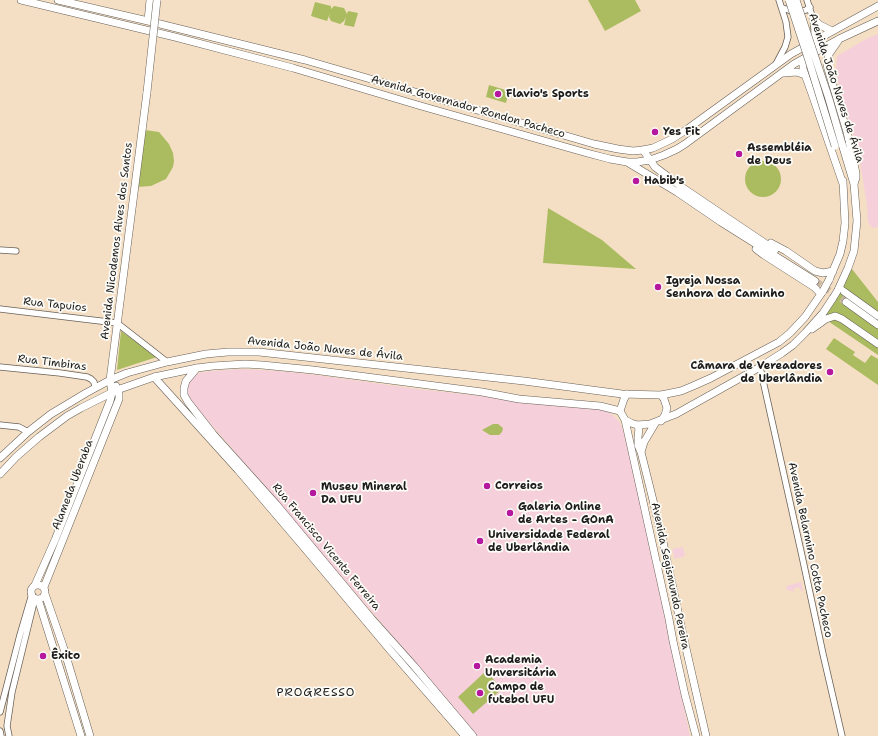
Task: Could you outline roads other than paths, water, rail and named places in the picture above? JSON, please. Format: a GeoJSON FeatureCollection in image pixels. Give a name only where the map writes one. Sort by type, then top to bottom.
{"type":"FeatureCollection","features":[{"type":"Feature","properties":{"kind":"main road","name":"Avenida Governador Rondon Pacheco"},"geometry":{"type":"LineString","coordinates":[[21,0],[293,68],[587,153],[627,162],[650,160],[686,144],[782,73],[840,39],[878,21]]}},
{"type":"Feature","properties":{"kind":"main road","name":"Avenida Governador Rondon Pacheco"},"geometry":{"type":"LineString","coordinates":[[58,0],[305,60],[594,144],[624,150],[643,150],[662,143],[686,130],[792,54],[878,6]]}},
{"type":"Feature","properties":{"kind":"main road"},"geometry":{"type":"LineString","coordinates":[[148,21],[150,0]]}},
{"type":"Feature","properties":{"kind":"main road","name":"Avenida Nicodemos Alves dos Santos"},"geometry":{"type":"LineString","coordinates":[[112,379],[117,322],[147,92],[157,0]]}},
{"type":"Feature","properties":{"kind":"main road","name":"Avenida João Naves de Ávila"},"geometry":{"type":"LineString","coordinates":[[658,422],[689,407],[760,367],[793,345],[823,313],[833,298],[854,252],[857,221],[854,184],[788,0]]}},
{"type":"Feature","properties":{"kind":"main road","name":"Avenida João Naves de Ávila"},"geometry":{"type":"LineString","coordinates":[[661,395],[681,391],[694,386],[779,342],[790,333],[805,316],[822,292],[840,254],[845,223],[842,168],[839,145],[829,99],[796,0]]}},
{"type":"Feature","properties":{"kind":"main road"},"geometry":{"type":"LineString","coordinates":[[813,18],[820,25],[832,31]]}},
{"type":"Feature","properties":{"kind":"main road"},"geometry":{"type":"LineString","coordinates":[[804,59],[823,37]]}},
{"type":"Feature","properties":{"kind":"main road","name":"Avenida João Naves de Ávila"},"geometry":{"type":"LineString","coordinates":[[840,39],[829,54],[828,69],[847,132],[856,173],[854,184]]}},
{"type":"Feature","properties":{"kind":"main road"},"geometry":{"type":"LineString","coordinates":[[805,76],[802,66],[812,43]]}},
{"type":"Feature","properties":{"kind":"main road"},"geometry":{"type":"LineString","coordinates":[[782,73],[797,72],[805,76]]}},
{"type":"Feature","properties":{"kind":"main road","name":"Avenida João Naves de Ávila"},"geometry":{"type":"LineString","coordinates":[[805,76],[843,184]]}},
{"type":"Feature","properties":{"kind":"main road"},"geometry":{"type":"LineString","coordinates":[[812,94],[820,85],[825,83],[832,85]]}},
{"type":"Feature","properties":{"kind":"main road"},"geometry":{"type":"LineString","coordinates":[[643,150],[656,166],[683,188],[734,226],[816,279]]}},
{"type":"Feature","properties":{"kind":"main road"},"geometry":{"type":"LineString","coordinates":[[627,162],[677,192],[721,222],[734,226],[786,251],[815,271],[823,273],[832,271]]}},
{"type":"Feature","properties":{"kind":"main road"},"geometry":{"type":"LineString","coordinates":[[734,226],[764,255],[822,292]]}},
{"type":"Feature","properties":{"kind":"main road"},"geometry":{"type":"LineString","coordinates":[[838,289],[878,316]]}},
{"type":"Feature","properties":{"kind":"main road"},"geometry":{"type":"LineString","coordinates":[[878,321],[847,300],[878,325]]}},
{"type":"Feature","properties":{"kind":"main road"},"geometry":{"type":"LineString","coordinates":[[806,332],[826,319],[835,316],[842,319],[878,344]]}},
{"type":"Feature","properties":{"kind":"main road","name":"Avenida João Naves de Ávila"},"geometry":{"type":"LineString","coordinates":[[0,458],[28,432],[62,407],[96,387],[112,379],[167,362],[206,354],[259,352],[317,357],[373,365],[628,394]]}},
{"type":"Feature","properties":{"kind":"main road"},"geometry":{"type":"LineString","coordinates":[[759,352],[757,360],[760,367]]}},
{"type":"Feature","properties":{"kind":"main road","name":"Avenida João Naves de Ávila"},"geometry":{"type":"LineString","coordinates":[[0,474],[16,457],[39,437],[81,408],[115,392],[154,377],[197,368],[262,364],[519,398],[594,405],[620,411]]}},
{"type":"Feature","properties":{"kind":"main road"},"geometry":{"type":"LineString","coordinates":[[368,377],[372,371],[373,365]]}},
{"type":"Feature","properties":{"kind":"main road","name":"Rua Francisco Vicente Ferreira"},"geometry":{"type":"LineString","coordinates":[[197,368],[186,381],[184,395],[220,446],[369,625],[465,736]]}},
{"type":"Feature","properties":{"kind":"main road","name":"Rua Francisco Vicente Ferreira"},"geometry":{"type":"LineString","coordinates":[[154,377],[276,504],[371,618],[473,736]]}},
{"type":"Feature","properties":{"kind":"main road"},"geometry":{"type":"LineString","coordinates":[[112,379],[115,392]]}},
{"type":"Feature","properties":{"kind":"main road","name":"Alameda Uberaba"},"geometry":{"type":"LineString","coordinates":[[35,597],[32,589],[35,586],[55,540],[110,401],[115,392],[119,394],[119,399],[44,591]]}},
{"type":"Feature","properties":{"kind":"main road"},"geometry":{"type":"LineString","coordinates":[[640,452],[644,442],[658,422],[665,415],[667,408],[661,395],[628,394],[624,399],[620,411],[625,420],[637,425],[658,422]]}},
{"type":"Feature","properties":{"kind":"main road","name":"Avenida Segismundo Pereira"},"geometry":{"type":"LineString","coordinates":[[625,420],[678,662],[696,736]]}},
{"type":"Feature","properties":{"kind":"main road","name":"Avenida Segismundo Pereira"},"geometry":{"type":"LineString","coordinates":[[637,425],[639,427],[637,443],[662,537],[706,736]]}},
{"type":"Feature","properties":{"kind":"main road"},"geometry":{"type":"LineString","coordinates":[[35,586],[41,585],[44,591],[63,646],[90,736]]}},
{"type":"Feature","properties":{"kind":"main road"},"geometry":{"type":"LineString","coordinates":[[44,591],[42,598],[35,597],[81,736]]}},
{"type":"Feature","properties":{"kind":"street","name":"Avenida Governador Rondon Pacheco"},"geometry":{"type":"LineString","coordinates":[[776,65],[786,48],[788,38],[786,22],[779,0]]}},
{"type":"Feature","properties":{"kind":"street"},"geometry":{"type":"LineString","coordinates":[[807,0],[813,18],[814,35],[812,43]]}},
{"type":"Feature","properties":{"kind":"street"},"geometry":{"type":"LineString","coordinates":[[782,8],[794,12],[800,12],[810,7]]}},
{"type":"Feature","properties":{"kind":"street"},"geometry":{"type":"LineString","coordinates":[[0,250],[16,251]]}},
{"type":"Feature","properties":{"kind":"street","name":"Rua Tapuios"},"geometry":{"type":"LineString","coordinates":[[0,309],[117,322]]}},
{"type":"Feature","properties":{"kind":"street"},"geometry":{"type":"LineString","coordinates":[[117,322],[167,362]]}},
{"type":"Feature","properties":{"kind":"street","name":"Rua Timbiras"},"geometry":{"type":"LineString","coordinates":[[0,367],[87,377],[91,379],[96,387]]}},
{"type":"Feature","properties":{"kind":"street","name":"Avenida Belarmino Cotta Pacheco"},"geometry":{"type":"LineString","coordinates":[[760,367],[822,654],[842,736]]}},
{"type":"Feature","properties":{"kind":"street"},"geometry":{"type":"LineString","coordinates":[[0,425],[19,427],[28,432]]}},
{"type":"Feature","properties":{"kind":"street","name":"Alameda Uberaba"},"geometry":{"type":"LineString","coordinates":[[0,712],[20,635],[35,597]]}},
{"type":"Feature","properties":{"kind":"street","name":"Alameda Uberaba"},"geometry":{"type":"LineString","coordinates":[[9,736],[7,726],[12,692],[35,597]]}},
{"type":"Feature","properties":{"kind":"street"},"geometry":{"type":"LineString","coordinates":[[0,731],[1,736]]}},
{"type":"Feature","properties":{"kind":"tunnel"},"geometry":{"type":"LineString","coordinates":[[815,281],[846,302]]}},
{"type":"Feature","properties":{"kind":"place","name":"Flavio's Sports"},"geometry":{"type":"Point","coordinates":[498,94]}},
{"type":"Feature","properties":{"kind":"place","name":"Yes Fit"},"geometry":{"type":"Point","coordinates":[655,132]}},
{"type":"Feature","properties":{"kind":"place","name":"Assembléia de Deus"},"geometry":{"type":"Point","coordinates":[739,154]}},
{"type":"Feature","properties":{"kind":"place","name":"Habib's"},"geometry":{"type":"Point","coordinates":[636,181]}},
{"type":"Feature","properties":{"kind":"place","name":"Igreja Nossa Senhora do Caminho"},"geometry":{"type":"Point","coordinates":[658,287]}},
{"type":"Feature","properties":{"kind":"place","name":"Câmara de Vereadores de Uberlândia"},"geometry":{"type":"Point","coordinates":[830,372]}},
{"type":"Feature","properties":{"kind":"place","name":"Correios"},"geometry":{"type":"Point","coordinates":[487,486]}},
{"type":"Feature","properties":{"kind":"place","name":"Museu Mineral Da UFU"},"geometry":{"type":"Point","coordinates":[313,493]}},
{"type":"Feature","properties":{"kind":"place","name":"Galeria Online de Artes - GOnA"},"geometry":{"type":"Point","coordinates":[510,513]}},
{"type":"Feature","properties":{"kind":"place","name":"Universidade Federal de Uberlândia"},"geometry":{"type":"Point","coordinates":[480,541]}},
{"type":"Feature","properties":{"kind":"place","name":"Êxito"},"geometry":{"type":"Point","coordinates":[43,656]}},
{"type":"Feature","properties":{"kind":"place","name":"Academia Unversitária"},"geometry":{"type":"Point","coordinates":[477,666]}},
{"type":"Feature","properties":{"kind":"place","name":"Campo de futebol UFU"},"geometry":{"type":"Point","coordinates":[480,693]}},
{"type":"Feature","properties":{"kind":"district","name":"PROGRESSO"},"geometry":{"type":"Point","coordinates":[316,693]}}]}
